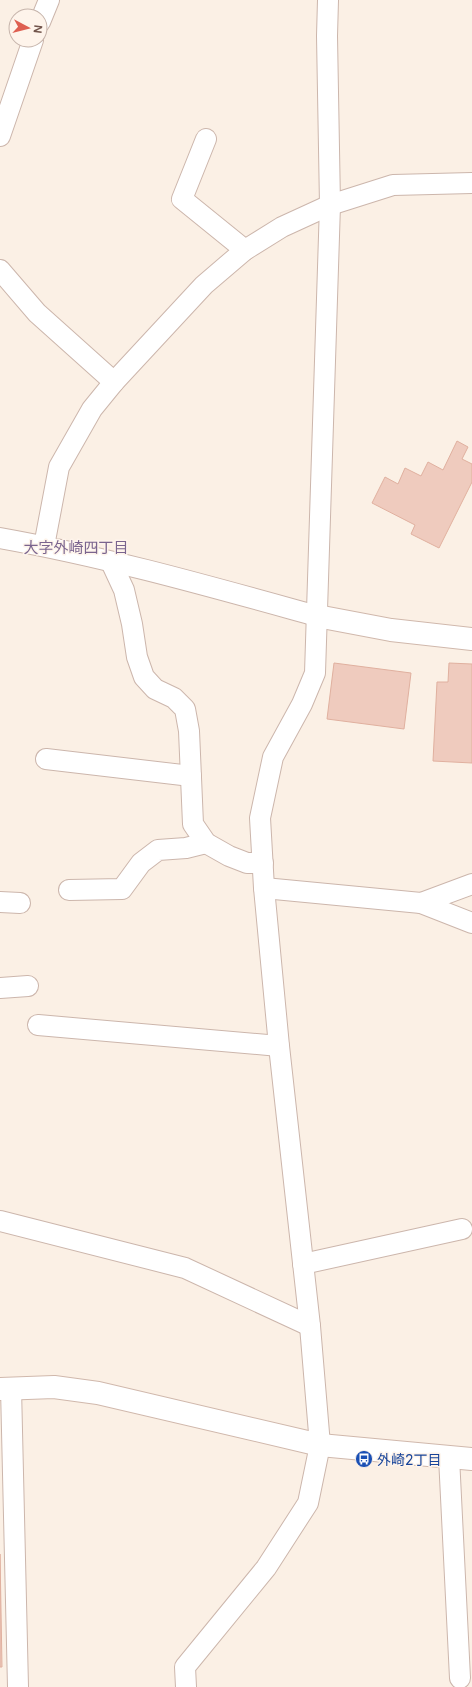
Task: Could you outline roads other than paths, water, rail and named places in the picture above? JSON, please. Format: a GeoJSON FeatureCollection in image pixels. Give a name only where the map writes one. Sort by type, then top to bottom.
{"type":"FeatureCollection","features":[{"type":"Feature","properties":{"kind":"street"},"geometry":{"type":"LineString","coordinates":[[186,1687],[185,1667],[266,1568],[308,1503],[320,1445],[310,1326],[279,1046],[264,888],[260,818],[273,758],[302,704],[315,673],[330,205],[327,36],[328,0]]}},
{"type":"Feature","properties":{"kind":"street"},"geometry":{"type":"LineString","coordinates":[[0,136],[30,48]]}},
{"type":"Feature","properties":{"kind":"street"},"geometry":{"type":"LineString","coordinates":[[206,139],[182,199],[245,250]]}},
{"type":"Feature","properties":{"kind":"street"},"geometry":{"type":"LineString","coordinates":[[44,546],[58,467],[92,409],[114,382],[204,285],[245,250],[282,227],[330,205],[393,185],[472,183]]}},
{"type":"Feature","properties":{"kind":"street"},"geometry":{"type":"LineString","coordinates":[[0,270],[37,314],[114,382]]}},
{"type":"Feature","properties":{"kind":"street"},"geometry":{"type":"LineString","coordinates":[[0,538],[44,546],[111,562],[216,588],[317,616],[391,630],[472,639]]}},
{"type":"Feature","properties":{"kind":"street"},"geometry":{"type":"LineString","coordinates":[[111,562],[124,590],[132,624],[137,657],[144,677],[155,688],[174,698],[185,709],[189,731],[193,824],[206,843],[229,856],[248,862],[263,864]]}},
{"type":"Feature","properties":{"kind":"street"},"geometry":{"type":"LineString","coordinates":[[46,759],[191,776]]}},
{"type":"Feature","properties":{"kind":"street"},"geometry":{"type":"LineString","coordinates":[[69,890],[122,889],[141,863],[158,850],[186,848],[206,843]]}},
{"type":"Feature","properties":{"kind":"street"},"geometry":{"type":"LineString","coordinates":[[421,903],[472,884]]}},
{"type":"Feature","properties":{"kind":"street"},"geometry":{"type":"LineString","coordinates":[[264,888],[421,903],[472,923]]}},
{"type":"Feature","properties":{"kind":"street"},"geometry":{"type":"LineString","coordinates":[[0,902],[20,903]]}},
{"type":"Feature","properties":{"kind":"street"},"geometry":{"type":"LineString","coordinates":[[0,988],[28,986]]}},
{"type":"Feature","properties":{"kind":"street"},"geometry":{"type":"LineString","coordinates":[[38,1025],[279,1046]]}},
{"type":"Feature","properties":{"kind":"street"},"geometry":{"type":"LineString","coordinates":[[0,1221],[185,1268],[310,1326]]}},
{"type":"Feature","properties":{"kind":"street"},"geometry":{"type":"LineString","coordinates":[[303,1264],[462,1228]]}},
{"type":"Feature","properties":{"kind":"street"},"geometry":{"type":"LineString","coordinates":[[18,1687],[6,1389],[54,1387],[98,1393],[320,1445],[472,1459]]}},
{"type":"Feature","properties":{"kind":"street"},"geometry":{"type":"LineString","coordinates":[[449,1457],[460,1678]]}},
{"type":"Feature","properties":{"kind":"place","name":"外崎2丁目"},"geometry":{"type":"Point","coordinates":[364,1459]}},
{"type":"Feature","properties":{"kind":"district","name":"大字外崎四丁目"},"geometry":{"type":"Point","coordinates":[76,547]}}]}
